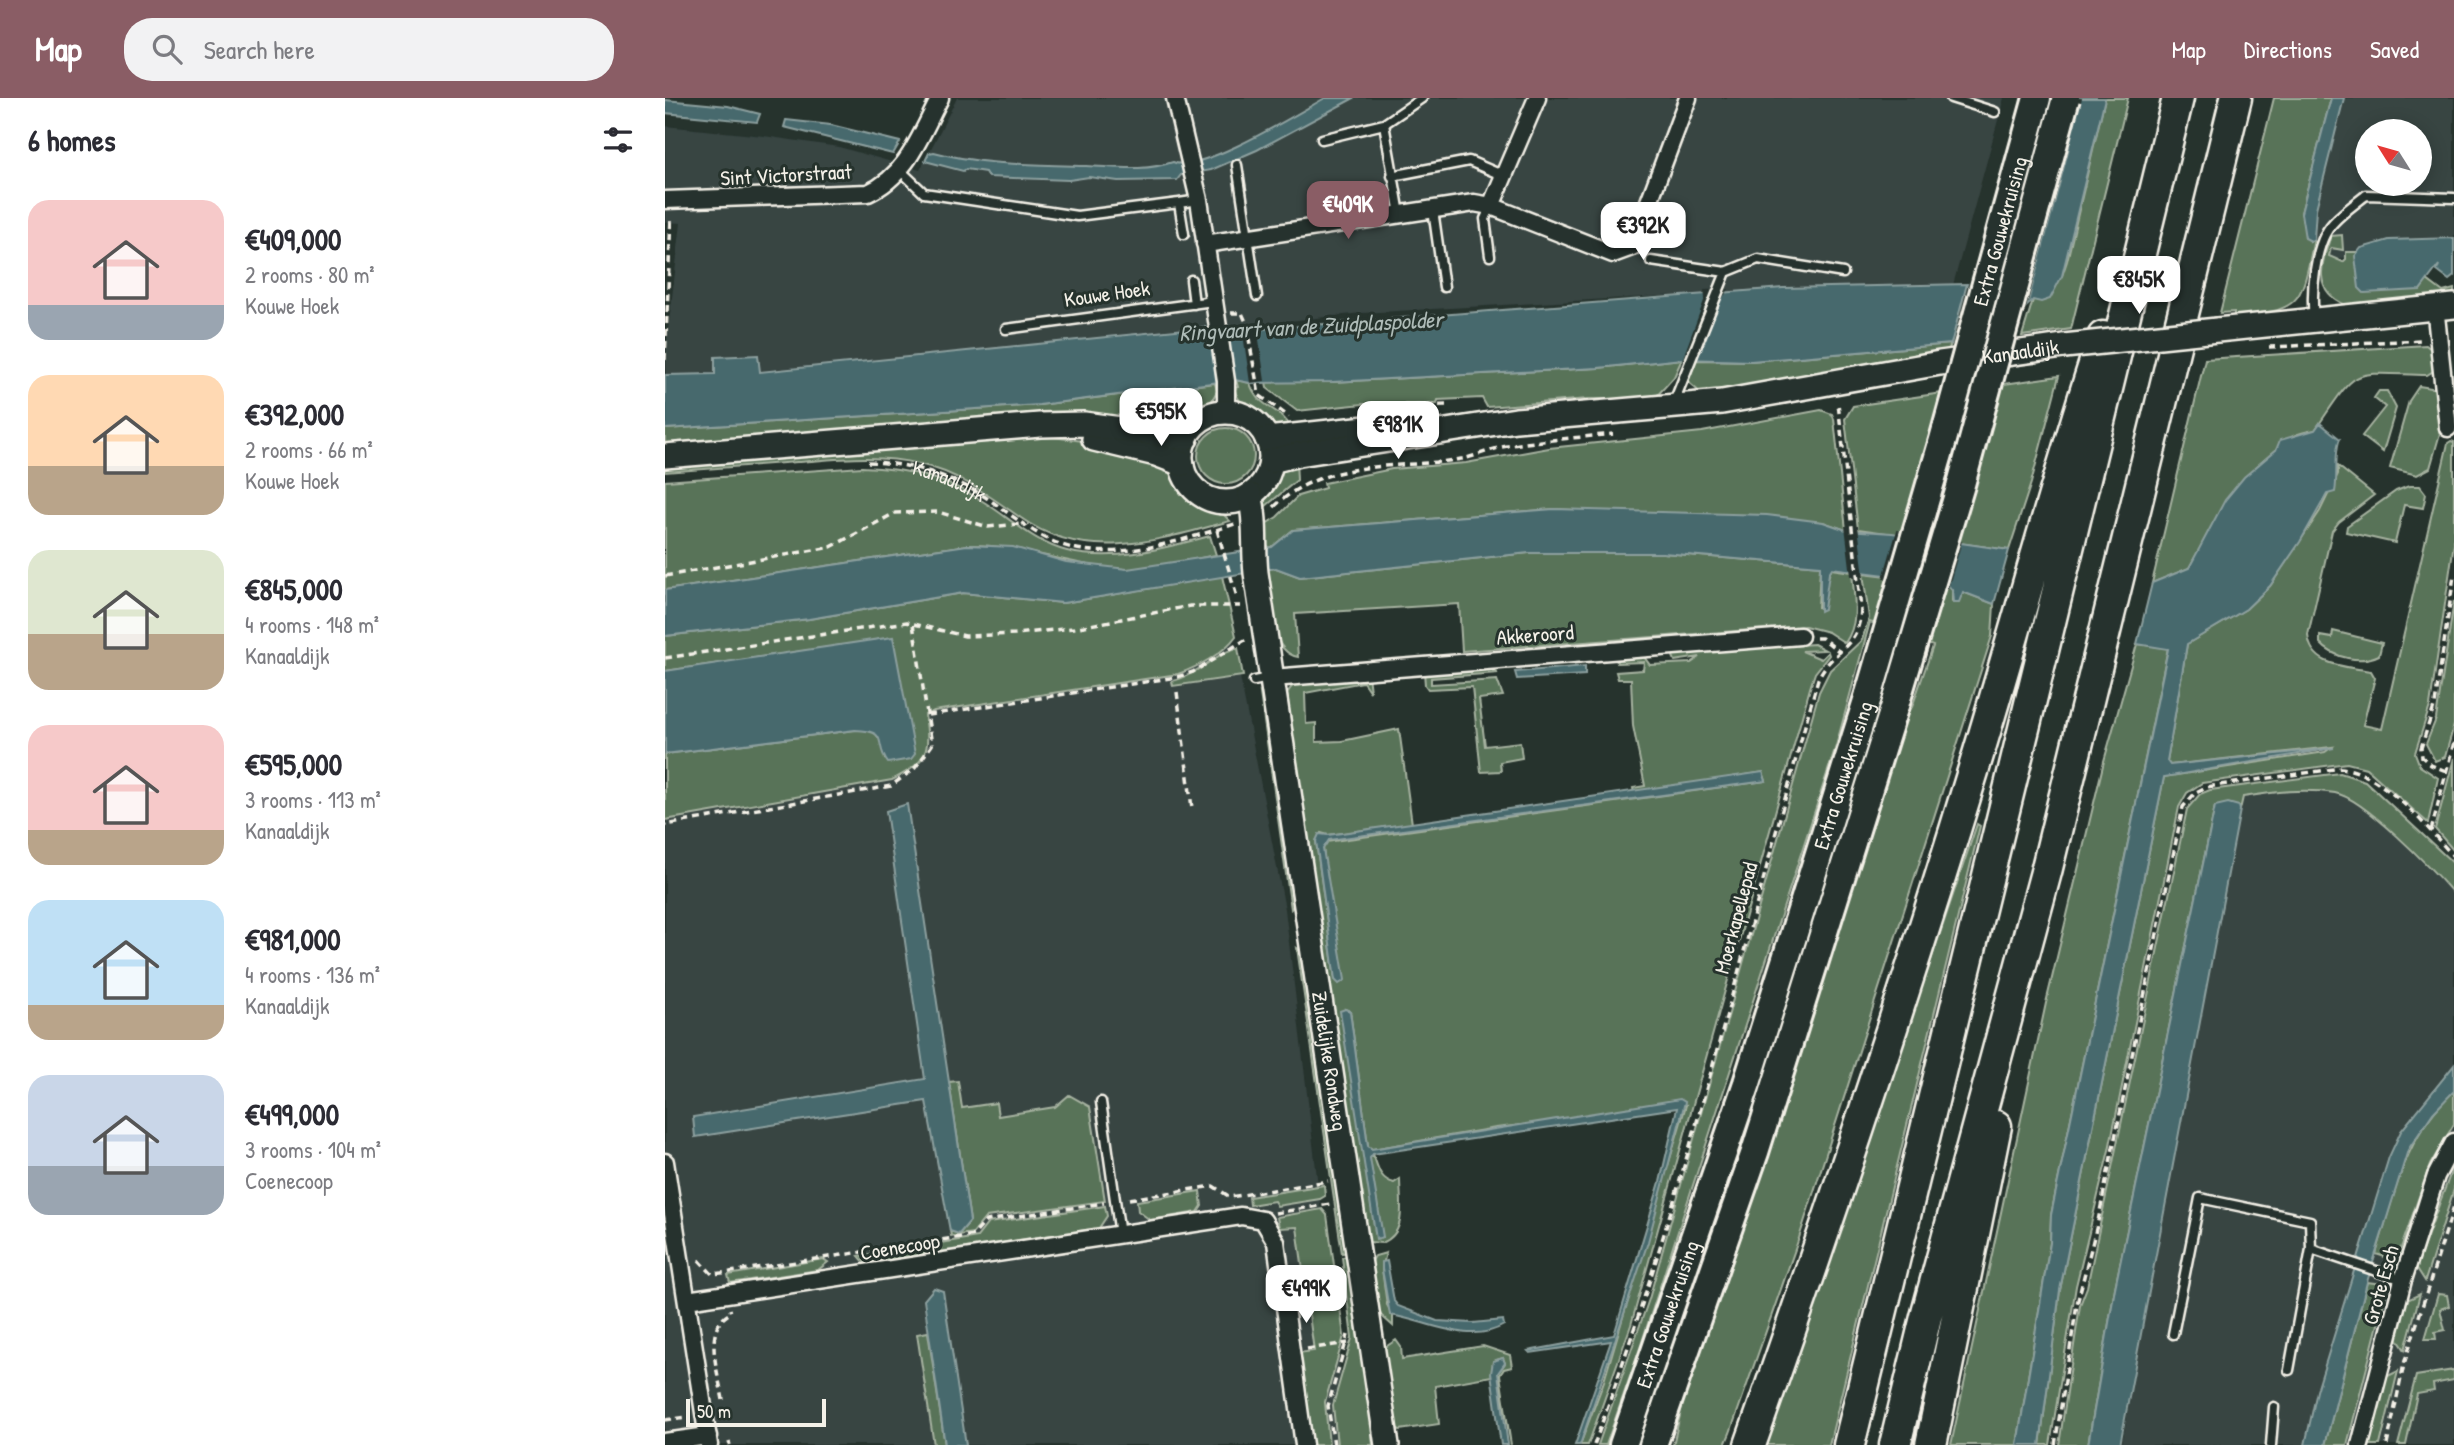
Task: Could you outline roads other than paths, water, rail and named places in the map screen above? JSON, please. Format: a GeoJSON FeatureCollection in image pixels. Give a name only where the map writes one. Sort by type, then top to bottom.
{"type":"FeatureCollection","features":[{"type":"Feature","properties":{"kind":"highway"},"geometry":{"type":"LineString","coordinates":[[1849,1445],[2178,98]]}},
{"type":"Feature","properties":{"kind":"highway"},"geometry":{"type":"LineString","coordinates":[[1895,1445],[1926,1317],[2046,872],[2236,98]]}},
{"type":"Feature","properties":{"kind":"highway"},"geometry":{"type":"LineString","coordinates":[[1750,1445],[1901,1005],[1976,764],[2056,479],[2169,133]]}},
{"type":"Feature","properties":{"kind":"highway"},"geometry":{"type":"LineString","coordinates":[[1931,1445],[2046,872]]}},
{"type":"Feature","properties":{"kind":"main road","name":"Extra Gouwekruising"},"geometry":{"type":"LineString","coordinates":[[1623,1445],[1751,1071],[1869,694],[1943,440],[2037,98]]}},
{"type":"Feature","properties":{"kind":"main road","name":"Extra Gouwekruising"},"geometry":{"type":"LineString","coordinates":[[1653,1445],[1755,1152],[1896,702],[1963,476],[2067,98]]}},
{"type":"Feature","properties":{"kind":"main road","name":"Kanaaldijk"},"geometry":{"type":"LineString","coordinates":[[1269,450],[1299,454],[1516,420],[1671,408],[1782,392],[1940,363],[2064,346],[2370,314],[2444,318]]}},
{"type":"Feature","properties":{"kind":"main road"},"geometry":{"type":"LineString","coordinates":[[1226,412],[1255,423],[1269,450],[1262,484],[1239,498],[1209,499],[1189,482],[1182,464],[1186,438],[1198,423],[1226,412]]}},
{"type":"Feature","properties":{"kind":"main road","name":"Kanaaldijk"},"geometry":{"type":"LineString","coordinates":[[665,456],[1040,425],[1084,424],[1186,438]]}},
{"type":"Feature","properties":{"kind":"main road","name":"Kanaaldijk"},"geometry":{"type":"LineString","coordinates":[[1040,425],[1156,454],[1182,464]]}},
{"type":"Feature","properties":{"kind":"main road","name":"Zuidelijke Rondweg"},"geometry":{"type":"LineString","coordinates":[[1239,498],[1257,573],[1263,679],[1387,1445]]}},
{"type":"Feature","properties":{"kind":"street","name":"Sint Victorstraat"},"geometry":{"type":"LineString","coordinates":[[668,200],[868,192],[886,185],[903,165],[940,98]]}},
{"type":"Feature","properties":{"kind":"street"},"geometry":{"type":"LineString","coordinates":[[1175,98],[1199,200],[1226,381],[1226,412]]}},
{"type":"Feature","properties":{"kind":"street"},"geometry":{"type":"LineString","coordinates":[[1491,206],[1537,98]]}},
{"type":"Feature","properties":{"kind":"street"},"geometry":{"type":"LineString","coordinates":[[1205,244],[1474,203],[1491,206],[1612,254],[1623,253],[1632,247],[1688,98]]}},
{"type":"Feature","properties":{"kind":"street"},"geometry":{"type":"LineString","coordinates":[[2444,318],[2448,428]]}},
{"type":"Feature","properties":{"kind":"street","name":"Akkeroord"},"geometry":{"type":"LineString","coordinates":[[1263,679],[1800,636]]}},
{"type":"Feature","properties":{"kind":"street","name":"Grote Esch"},"geometry":{"type":"LineString","coordinates":[[2360,1445],[2403,1280],[2437,1176],[2454,1142]]}},
{"type":"Feature","properties":{"kind":"street"},"geometry":{"type":"LineString","coordinates":[[665,1162],[708,1440],[665,1442]]}},
{"type":"Feature","properties":{"kind":"street","name":"Coenecoop"},"geometry":{"type":"LineString","coordinates":[[687,1300],[1241,1216],[1263,1220],[1276,1242],[1304,1445]]}},
{"type":"Feature","properties":{"kind":"lane"},"geometry":{"type":"LineString","coordinates":[[1322,139],[1384,124],[1422,98]]}},
{"type":"Feature","properties":{"kind":"lane"},"geometry":{"type":"LineString","coordinates":[[1951,98],[1995,112]]}},
{"type":"Feature","properties":{"kind":"lane"},"geometry":{"type":"LineString","coordinates":[[1384,124],[1400,214]]}},
{"type":"Feature","properties":{"kind":"lane"},"geometry":{"type":"LineString","coordinates":[[1392,176],[1469,161],[1504,176]]}},
{"type":"Feature","properties":{"kind":"lane"},"geometry":{"type":"LineString","coordinates":[[903,165],[924,193],[1077,216],[1199,200]]}},
{"type":"Feature","properties":{"kind":"lane"},"geometry":{"type":"LineString","coordinates":[[1237,165],[1257,296]]}},
{"type":"Feature","properties":{"kind":"lane"},"geometry":{"type":"LineString","coordinates":[[2315,319],[2312,297],[2316,265],[2330,225],[2367,195],[2454,198]]}},
{"type":"Feature","properties":{"kind":"lane"},"geometry":{"type":"LineString","coordinates":[[1179,203],[1184,234]]}},
{"type":"Feature","properties":{"kind":"lane"},"geometry":{"type":"LineString","coordinates":[[1490,256],[1485,219],[1491,206]]}},
{"type":"Feature","properties":{"kind":"lane"},"geometry":{"type":"LineString","coordinates":[[1433,210],[1444,287]]}},
{"type":"Feature","properties":{"kind":"lane"},"geometry":{"type":"LineString","coordinates":[[1651,261],[1726,272],[1758,258],[1843,273]]}},
{"type":"Feature","properties":{"kind":"lane"},"geometry":{"type":"LineString","coordinates":[[1671,408],[1726,272]]}},
{"type":"Feature","properties":{"kind":"lane"},"geometry":{"type":"LineString","coordinates":[[1191,280],[1194,304]]}},
{"type":"Feature","properties":{"kind":"lane","name":"Kouwe Hoek"},"geometry":{"type":"LineString","coordinates":[[1006,329],[1213,301]]}},
{"type":"Feature","properties":{"kind":"lane"},"geometry":{"type":"LineString","coordinates":[[1101,1102],[1120,1235]]}},
{"type":"Feature","properties":{"kind":"lane"},"geometry":{"type":"LineString","coordinates":[[2173,1334],[2200,1198],[2310,1221],[2311,1248],[2289,1370]]}},
{"type":"Feature","properties":{"kind":"lane"},"geometry":{"type":"LineString","coordinates":[[2311,1248],[2403,1280]]}},
{"type":"Feature","properties":{"kind":"lane"},"geometry":{"type":"LineString","coordinates":[[2271,1445],[2274,1407]]}},
{"type":"Feature","properties":{"kind":"water"},"geometry":{"type":"Polygon","coordinates":[[[1325,98],[1354,98],[1257,150],[1211,170],[1181,175],[1177,180],[988,177],[985,172],[966,169],[963,171],[925,161],[929,153],[934,152],[972,160],[1028,164],[1129,168],[1173,162],[1186,164],[1225,151],[1325,98]]]}},
{"type":"Feature","properties":{"kind":"water"},"geometry":{"type":"Polygon","coordinates":[[[2057,98],[2105,98],[2062,276],[2050,299],[2041,302],[2033,300],[2027,306],[2069,147],[2057,98]]]}},
{"type":"Feature","properties":{"kind":"water"},"geometry":{"type":"Polygon","coordinates":[[[2331,98],[2344,98],[2316,209],[2314,239],[2311,241],[2305,238],[2301,213],[2331,98]]]}},
{"type":"Feature","properties":{"kind":"water"},"geometry":{"type":"Polygon","coordinates":[[[665,100],[728,106],[760,114],[757,122],[665,113],[665,100]]]}},
{"type":"Feature","properties":{"kind":"water"},"geometry":{"type":"Polygon","coordinates":[[[786,120],[831,125],[900,142],[893,154],[784,127],[786,120]]]}},
{"type":"Feature","properties":{"kind":"water"},"geometry":{"type":"Polygon","coordinates":[[[2454,238],[2454,276],[2449,280],[2437,271],[2439,265],[2420,290],[2364,293],[2359,288],[2355,256],[2361,248],[2389,240],[2454,238]]]}},
{"type":"Feature","properties":{"kind":"water","name":"Ringvaart van de Zuidplaspolder"},"geometry":{"type":"Polygon","coordinates":[[[1967,284],[1951,344],[1751,361],[1682,359],[1598,368],[1332,382],[1250,383],[1235,380],[1039,405],[665,429],[665,375],[715,374],[715,357],[758,355],[760,372],[1205,327],[1209,332],[1261,329],[1783,288],[1967,284]]]}},
{"type":"Feature","properties":{"kind":"water"},"geometry":{"type":"Polygon","coordinates":[[[2320,423],[2340,439],[2335,492],[2327,494],[2300,542],[2270,586],[2246,609],[2187,644],[2167,761],[2170,765],[2334,748],[2164,777],[2060,1290],[2040,1445],[2017,1445],[2050,1243],[2051,1215],[2168,649],[2137,644],[2152,583],[2189,568],[2225,500],[2244,477],[2276,450],[2280,440],[2315,430],[2320,423]]]}},
{"type":"Feature","properties":{"kind":"water"},"geometry":{"type":"Polygon","coordinates":[[[1554,509],[1767,515],[1823,522],[1846,530],[1892,533],[2009,550],[1994,604],[1963,592],[1959,602],[1953,602],[1952,590],[1946,583],[1832,568],[1824,609],[1820,611],[1820,566],[1663,553],[1529,553],[1300,577],[1276,568],[1063,603],[963,593],[809,619],[665,636],[665,590],[967,545],[1013,547],[1066,562],[1127,569],[1272,547],[1293,530],[1554,509]]]}},
{"type":"Feature","properties":{"kind":"water"},"geometry":{"type":"Polygon","coordinates":[[[893,637],[915,754],[911,759],[888,763],[877,736],[855,730],[665,754],[665,671],[893,637]]]}},
{"type":"Feature","properties":{"kind":"water"},"geometry":{"type":"Polygon","coordinates":[[[1585,666],[1585,675],[1517,679],[1515,672],[1585,666]]]}},
{"type":"Feature","properties":{"kind":"water"},"geometry":{"type":"Polygon","coordinates":[[[1763,772],[1766,781],[1329,840],[1323,849],[1345,980],[1339,984],[1335,980],[1316,841],[1319,834],[1328,835],[1763,772]]]}},
{"type":"Feature","properties":{"kind":"water"},"geometry":{"type":"Polygon","coordinates":[[[2228,803],[2239,806],[2240,810],[2120,1445],[2088,1445],[2115,1288],[2215,806],[2228,803]]]}},
{"type":"Feature","properties":{"kind":"water"},"geometry":{"type":"Polygon","coordinates":[[[907,804],[970,1221],[959,1234],[950,1231],[926,1101],[695,1137],[693,1117],[925,1079],[886,811],[907,804]]]}},
{"type":"Feature","properties":{"kind":"water"},"geometry":{"type":"Polygon","coordinates":[[[1340,1011],[1350,1011],[1368,1146],[1372,1149],[1680,1099],[1685,1102],[1648,1242],[1580,1445],[1575,1445],[1611,1341],[1530,1353],[1528,1351],[1614,1335],[1660,1182],[1677,1108],[1373,1154],[1370,1158],[1383,1237],[1376,1239],[1340,1011]]]}},
{"type":"Feature","properties":{"kind":"water"},"geometry":{"type":"Polygon","coordinates":[[[2454,1065],[2454,1091],[2433,1113],[2408,1150],[2367,1282],[2325,1445],[2305,1445],[2317,1391],[2389,1157],[2401,1131],[2454,1065]]]}},
{"type":"Feature","properties":{"kind":"water"},"geometry":{"type":"Polygon","coordinates":[[[1387,1261],[1394,1301],[1398,1306],[1437,1321],[1473,1323],[1503,1320],[1504,1325],[1491,1331],[1462,1332],[1390,1315],[1382,1269],[1382,1262],[1387,1261]]]}},
{"type":"Feature","properties":{"kind":"water"},"geometry":{"type":"Polygon","coordinates":[[[934,1288],[943,1291],[966,1445],[945,1445],[924,1300],[934,1288]]]}},
{"type":"Feature","properties":{"kind":"water"},"geometry":{"type":"Polygon","coordinates":[[[1503,1358],[1505,1363],[1498,1373],[1508,1445],[1501,1445],[1491,1373],[1493,1361],[1503,1358]]]}}]}
